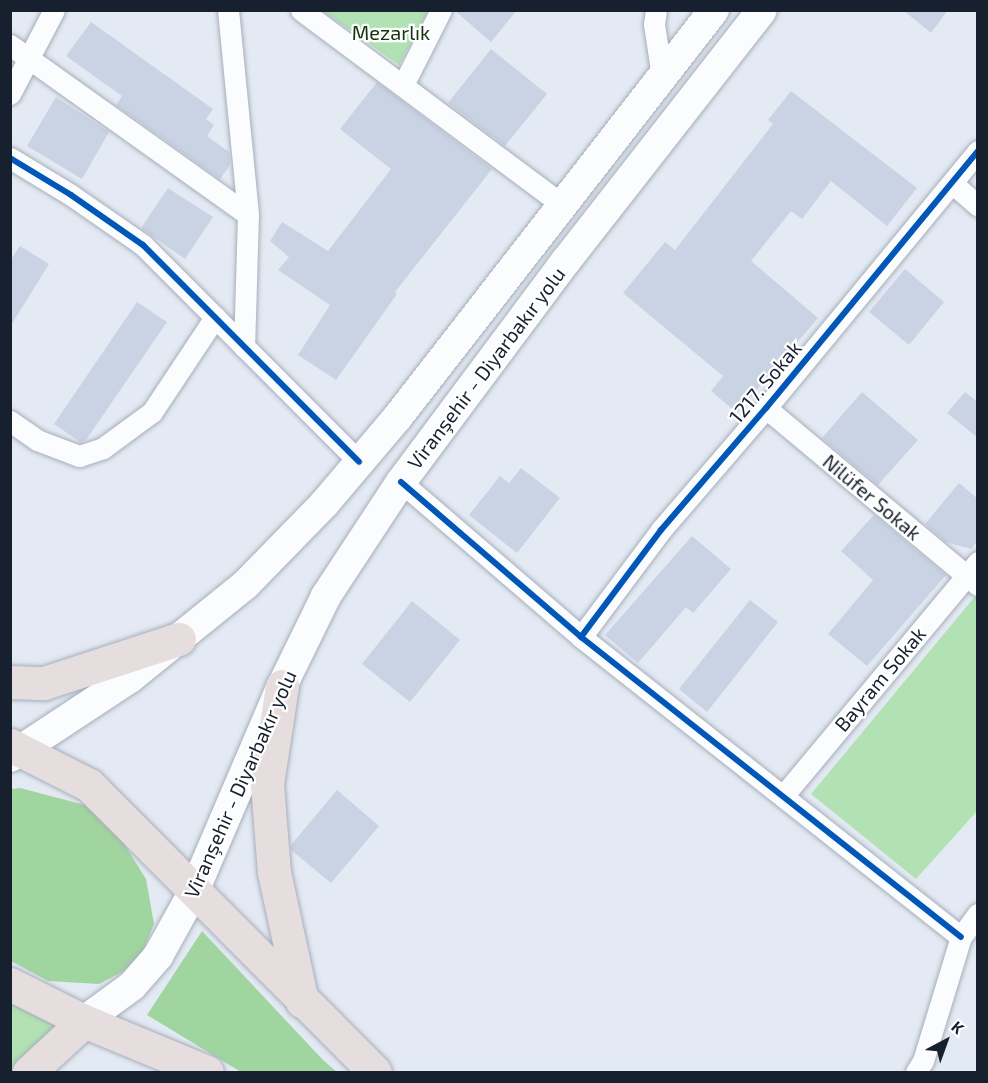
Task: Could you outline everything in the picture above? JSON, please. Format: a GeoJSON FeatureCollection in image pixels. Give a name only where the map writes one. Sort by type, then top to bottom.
{"type":"FeatureCollection","features":[{"type":"Feature","properties":{"kind":"highway"},"geometry":{"type":"LineString","coordinates":[[10,682],[44,683],[179,639]]}},
{"type":"Feature","properties":{"kind":"highway"},"geometry":{"type":"LineString","coordinates":[[282,686],[267,784],[274,872],[302,1001]]}},
{"type":"Feature","properties":{"kind":"highway"},"geometry":{"type":"LineString","coordinates":[[14,751],[89,785],[375,1072]]}},
{"type":"Feature","properties":{"kind":"highway"},"geometry":{"type":"LineString","coordinates":[[10,984],[84,1021],[207,1072]]}},
{"type":"Feature","properties":{"kind":"highway"},"geometry":{"type":"LineString","coordinates":[[28,1072],[84,1021]]}},
{"type":"Feature","properties":{"kind":"main road","name":"Viranşehir - Diyarbakır yolu"},"geometry":{"type":"LineString","coordinates":[[14,751],[130,678],[179,639],[246,584],[324,504],[564,206],[714,10]]}},
{"type":"Feature","properties":{"kind":"main road","name":"Viranşehir - Diyarbakır yolu"},"geometry":{"type":"LineString","coordinates":[[84,1021],[132,986],[158,956],[194,891],[282,686],[326,596],[401,482],[566,261],[762,10]]}},
{"type":"Feature","properties":{"kind":"street"},"geometry":{"type":"LineString","coordinates":[[10,94],[54,10]]}},
{"type":"Feature","properties":{"kind":"street"},"geometry":{"type":"LineString","coordinates":[[228,10],[248,214],[244,347]]}},
{"type":"Feature","properties":{"kind":"street"},"geometry":{"type":"LineString","coordinates":[[301,10],[564,206]]}},
{"type":"Feature","properties":{"kind":"street"},"geometry":{"type":"LineString","coordinates":[[403,85],[441,10]]}},
{"type":"Feature","properties":{"kind":"street"},"geometry":{"type":"LineString","coordinates":[[656,10],[654,24],[662,77]]}},
{"type":"Feature","properties":{"kind":"street"},"geometry":{"type":"LineString","coordinates":[[10,45],[248,214]]}},
{"type":"Feature","properties":{"kind":"street","name":"1217. Sokak"},"geometry":{"type":"LineString","coordinates":[[581,637],[661,530],[766,408],[978,151]]}},
{"type":"Feature","properties":{"kind":"street"},"geometry":{"type":"LineString","coordinates":[[10,158],[71,195],[144,245],[359,462]]}},
{"type":"Feature","properties":{"kind":"street"},"geometry":{"type":"LineString","coordinates":[[952,183],[978,206]]}},
{"type":"Feature","properties":{"kind":"street"},"geometry":{"type":"LineString","coordinates":[[10,421],[37,440],[79,456],[103,448],[152,412],[215,317]]}},
{"type":"Feature","properties":{"kind":"street","name":"Nilüfer Sokak"},"geometry":{"type":"LineString","coordinates":[[766,408],[974,574]]}},
{"type":"Feature","properties":{"kind":"street"},"geometry":{"type":"LineString","coordinates":[[401,482],[581,637],[961,937]]}},
{"type":"Feature","properties":{"kind":"street","name":"Bayram Sokak"},"geometry":{"type":"LineString","coordinates":[[783,796],[974,574]]}},
{"type":"Feature","properties":{"kind":"street"},"geometry":{"type":"LineString","coordinates":[[916,1072],[923,1061],[961,937],[978,914]]}},
{"type":"Feature","properties":{"kind":"green space","name":"Mezarlık"},"geometry":{"type":"Polygon","coordinates":[[[323,11],[428,11],[399,65],[323,11]]]}},
{"type":"Feature","properties":{"kind":"green space"},"geometry":{"type":"Polygon","coordinates":[[[977,594],[977,811],[916,879],[811,794],[977,594]]]}},
{"type":"Feature","properties":{"kind":"green space"},"geometry":{"type":"Polygon","coordinates":[[[20,788],[85,805],[118,834],[146,879],[154,924],[143,951],[124,971],[99,984],[48,981],[11,961],[11,789],[20,788]]]}},
{"type":"Feature","properties":{"kind":"green space"},"geometry":{"type":"Polygon","coordinates":[[[202,931],[323,1060],[337,1072],[241,1072],[147,1015],[202,931]]]}},
{"type":"Feature","properties":{"kind":"green space"},"geometry":{"type":"Polygon","coordinates":[[[11,1000],[63,1025],[11,1068],[11,1000]]]}},
{"type":"Feature","properties":{"kind":"building"},"geometry":{"type":"Polygon","coordinates":[[[454,10],[517,10],[491,42],[454,10]]]}},
{"type":"Feature","properties":{"kind":"building"},"geometry":{"type":"Polygon","coordinates":[[[903,10],[948,10],[931,33],[903,10]]]}},
{"type":"Feature","properties":{"kind":"building"},"geometry":{"type":"Polygon","coordinates":[[[91,22],[213,109],[206,119],[214,125],[207,136],[229,152],[230,165],[220,179],[116,105],[122,96],[66,56],[91,22]]]}},
{"type":"Feature","properties":{"kind":"building"},"geometry":{"type":"Polygon","coordinates":[[[491,49],[547,94],[505,146],[448,103],[491,49]]]}},
{"type":"Feature","properties":{"kind":"building"},"geometry":{"type":"Polygon","coordinates":[[[377,82],[492,169],[395,292],[397,294],[336,380],[298,355],[330,305],[278,270],[289,257],[270,241],[282,222],[328,251],[391,169],[340,129],[377,82]]]}},
{"type":"Feature","properties":{"kind":"building"},"geometry":{"type":"Polygon","coordinates":[[[791,91],[917,188],[887,226],[831,181],[802,219],[791,211],[751,261],[818,318],[737,413],[711,391],[723,376],[623,293],[665,242],[675,250],[773,124],[768,120],[791,91]]]}},
{"type":"Feature","properties":{"kind":"building"},"geometry":{"type":"Polygon","coordinates":[[[56,97],[109,132],[82,179],[27,146],[56,97]]]}},
{"type":"Feature","properties":{"kind":"building"},"geometry":{"type":"Polygon","coordinates":[[[168,188],[213,217],[185,259],[141,228],[168,188]]]}},
{"type":"Feature","properties":{"kind":"building"},"geometry":{"type":"Polygon","coordinates":[[[20,246],[49,264],[10,327],[10,261],[20,246]]]}},
{"type":"Feature","properties":{"kind":"building"},"geometry":{"type":"Polygon","coordinates":[[[905,269],[944,302],[909,345],[869,312],[905,269]]]}},
{"type":"Feature","properties":{"kind":"building"},"geometry":{"type":"Polygon","coordinates":[[[137,302],[167,322],[86,440],[80,442],[54,424],[137,302]]]}},
{"type":"Feature","properties":{"kind":"building"},"geometry":{"type":"Polygon","coordinates":[[[862,392],[918,440],[878,485],[822,438],[862,392]]]}},
{"type":"Feature","properties":{"kind":"building"},"geometry":{"type":"Polygon","coordinates":[[[965,392],[978,402],[978,438],[947,413],[965,392]]]}},
{"type":"Feature","properties":{"kind":"building"},"geometry":{"type":"Polygon","coordinates":[[[521,468],[560,498],[517,553],[469,515],[500,476],[509,483],[521,468]]]}},
{"type":"Feature","properties":{"kind":"building"},"geometry":{"type":"Polygon","coordinates":[[[959,483],[978,499],[978,540],[971,549],[946,542],[925,524],[959,483]]]}},
{"type":"Feature","properties":{"kind":"building"},"geometry":{"type":"Polygon","coordinates":[[[874,515],[946,575],[867,666],[828,634],[873,580],[841,551],[874,515]]]}},
{"type":"Feature","properties":{"kind":"building"},"geometry":{"type":"Polygon","coordinates":[[[692,536],[731,569],[693,613],[686,607],[638,663],[605,635],[692,536]]]}},
{"type":"Feature","properties":{"kind":"building"},"geometry":{"type":"Polygon","coordinates":[[[750,600],[778,622],[707,712],[679,689],[750,600]]]}},
{"type":"Feature","properties":{"kind":"building"},"geometry":{"type":"Polygon","coordinates":[[[412,601],[460,640],[410,702],[362,664],[412,601]]]}},
{"type":"Feature","properties":{"kind":"building"},"geometry":{"type":"Polygon","coordinates":[[[337,790],[379,826],[331,883],[291,850],[291,845],[337,790]]]}},
{"type":"Feature","properties":{"kind":"cycle path"},"geometry":{"type":"LineString","coordinates":[[581,637],[661,530],[766,408],[978,151]]}},
{"type":"Feature","properties":{"kind":"cycle path"},"geometry":{"type":"LineString","coordinates":[[10,158],[71,195],[143,245],[359,462]]}},
{"type":"Feature","properties":{"kind":"cycle path"},"geometry":{"type":"LineString","coordinates":[[401,482],[581,637],[961,937]]}}]}
